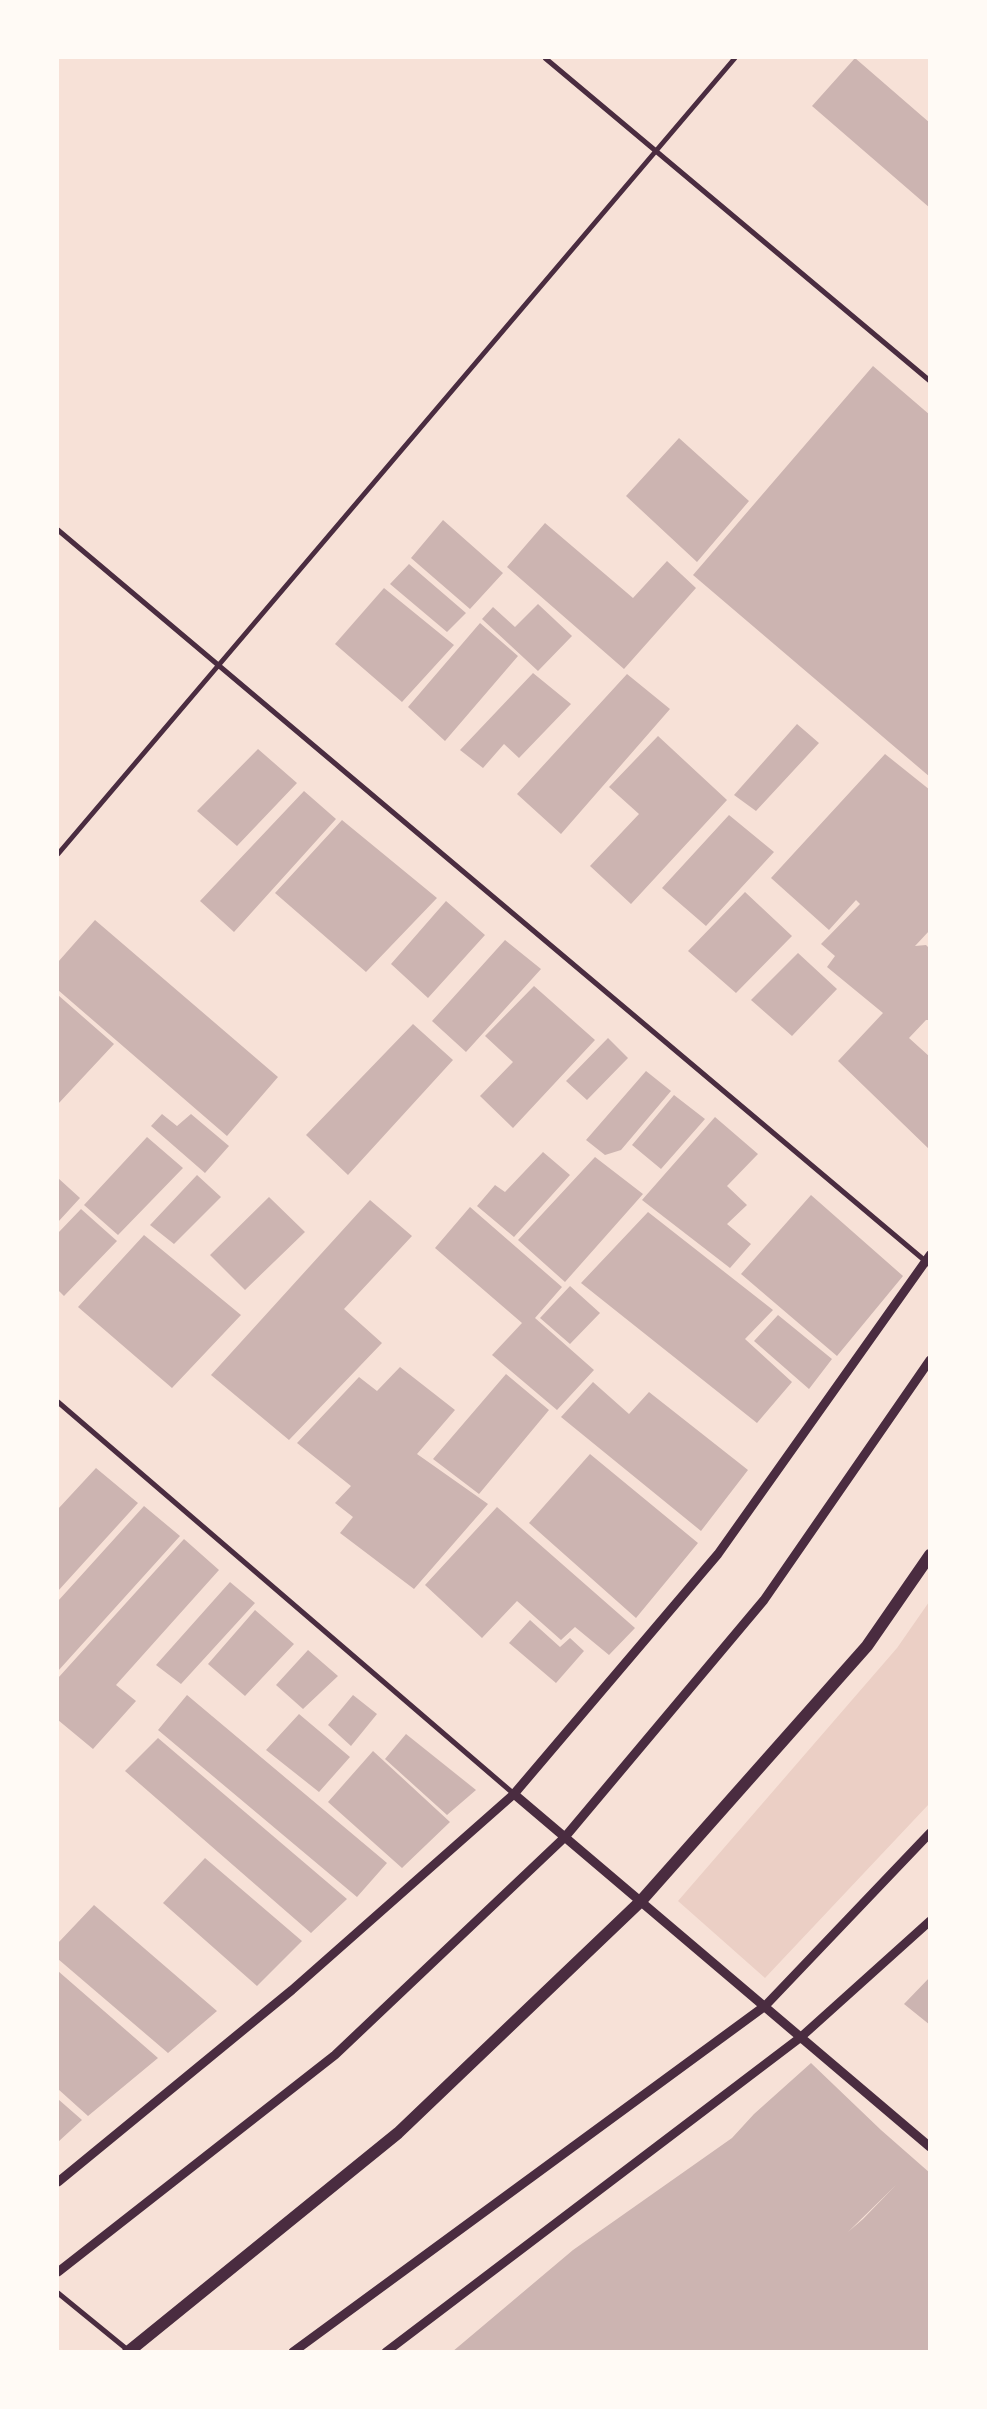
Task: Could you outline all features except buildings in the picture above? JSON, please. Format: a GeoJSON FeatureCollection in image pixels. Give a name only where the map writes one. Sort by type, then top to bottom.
{"type":"FeatureCollection","features":[{"type":"Feature","properties":{"kind":"main road"},"geometry":{"type":"LineString","coordinates":[[129,2351],[398,2133],[641,1901],[867,1646],[930,1555]]}},
{"type":"Feature","properties":{"kind":"street"},"geometry":{"type":"LineString","coordinates":[[545,58],[930,381]]}},
{"type":"Feature","properties":{"kind":"street"},"geometry":{"type":"LineString","coordinates":[[58,854],[735,58]]}},
{"type":"Feature","properties":{"kind":"street"},"geometry":{"type":"LineString","coordinates":[[58,530],[928,1261],[718,1554],[514,1794],[292,1990],[58,2182]]}},
{"type":"Feature","properties":{"kind":"street"},"geometry":{"type":"LineString","coordinates":[[58,2272],[335,2055],[566,1837],[764,1600],[930,1360]]}},
{"type":"Feature","properties":{"kind":"street"},"geometry":{"type":"LineString","coordinates":[[58,1402],[514,1794],[930,2147]]}},
{"type":"Feature","properties":{"kind":"street"},"geometry":{"type":"LineString","coordinates":[[293,2352],[765,2006],[930,1833]]}},
{"type":"Feature","properties":{"kind":"street"},"geometry":{"type":"LineString","coordinates":[[386,2352],[801,2037],[930,1921]]}},
{"type":"Feature","properties":{"kind":"street"},"geometry":{"type":"LineString","coordinates":[[58,2293],[129,2351]]}},
{"type":"Feature","properties":{"kind":"shaded area"},"geometry":{"type":"Polygon","coordinates":[[[929,1602],[929,1804],[765,1978],[678,1901],[897,1648],[929,1602]]]}}]}
